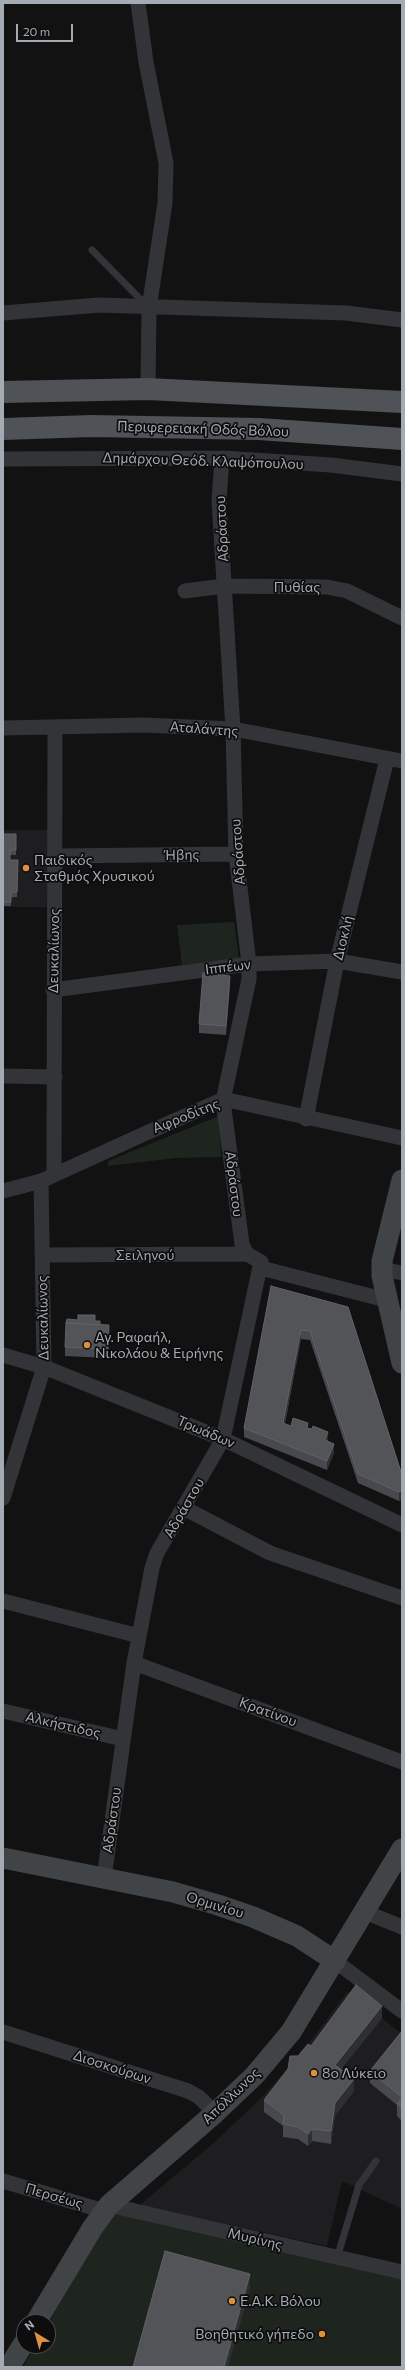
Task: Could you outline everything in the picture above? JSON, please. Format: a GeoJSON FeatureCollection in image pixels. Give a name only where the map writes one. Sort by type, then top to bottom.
{"type":"FeatureCollection","features":[{"type":"Feature","properties":{"kind":"main road"},"geometry":{"type":"LineString","coordinates":[[3,392],[148,389],[402,402]]}},
{"type":"Feature","properties":{"kind":"main road","name":"Περιφερειακή Οδός Βόλου"},"geometry":{"type":"LineString","coordinates":[[3,429],[92,426],[259,429],[402,439]]}},
{"type":"Feature","properties":{"kind":"street"},"geometry":{"type":"LineString","coordinates":[[138,3],[146,62],[166,163],[166,203],[149,308],[148,389]]}},
{"type":"Feature","properties":{"kind":"street"},"geometry":{"type":"LineString","coordinates":[[3,313],[99,305],[149,308],[346,313],[402,320]]}},
{"type":"Feature","properties":{"kind":"street","name":"Δημάρχου Θεόδ. Κλαψόπουλου"},"geometry":{"type":"LineString","coordinates":[[3,459],[150,457],[222,458],[331,465],[402,474]]}},
{"type":"Feature","properties":{"kind":"street","name":"Αδράστου"},"geometry":{"type":"LineString","coordinates":[[222,458],[219,501],[233,729],[236,854],[249,964],[249,979],[223,1101],[242,1244],[247,1254]]}},
{"type":"Feature","properties":{"kind":"street","name":"Πυθίας"},"geometry":{"type":"LineString","coordinates":[[185,591],[224,586],[327,587],[347,591],[402,618]]}},
{"type":"Feature","properties":{"kind":"street","name":"Αταλάντης"},"geometry":{"type":"LineString","coordinates":[[3,728],[144,725],[233,729],[395,760]]}},
{"type":"Feature","properties":{"kind":"street","name":"Δευκαλίωνος"},"geometry":{"type":"LineString","coordinates":[[3,1498],[44,1367],[42,1255],[55,1077],[53,990],[56,856],[56,728]]}},
{"type":"Feature","properties":{"kind":"street","name":"Διοκλή"},"geometry":{"type":"LineString","coordinates":[[306,1118],[337,961],[395,760]]}},
{"type":"Feature","properties":{"kind":"street","name":"Ήβης"},"geometry":{"type":"LineString","coordinates":[[56,856],[236,854]]}},
{"type":"Feature","properties":{"kind":"street","name":"Ιππέων"},"geometry":{"type":"LineString","coordinates":[[53,990],[249,964],[337,961],[402,972]]}},
{"type":"Feature","properties":{"kind":"street"},"geometry":{"type":"LineString","coordinates":[[3,1076],[55,1077]]}},
{"type":"Feature","properties":{"kind":"street","name":"Αφροδίτης"},"geometry":{"type":"LineString","coordinates":[[3,1191],[47,1178],[228,1100],[402,1138]]}},
{"type":"Feature","properties":{"kind":"street"},"geometry":{"type":"LineString","coordinates":[[402,1180],[382,1269],[386,1300],[402,1364]]}},
{"type":"Feature","properties":{"kind":"street"},"geometry":{"type":"LineString","coordinates":[[247,1254],[261,1262],[261,1268],[386,1300]]}},
{"type":"Feature","properties":{"kind":"street","name":"Σειληνού"},"geometry":{"type":"LineString","coordinates":[[42,1255],[247,1254]]}},
{"type":"Feature","properties":{"kind":"street","name":"Αδράστου"},"geometry":{"type":"LineString","coordinates":[[104,1878],[134,1663],[152,1568],[157,1554],[223,1439],[261,1268]]}},
{"type":"Feature","properties":{"kind":"street"},"geometry":{"type":"LineString","coordinates":[[382,1269],[402,1273]]}},
{"type":"Feature","properties":{"kind":"street","name":"Τρωάδων"},"geometry":{"type":"LineString","coordinates":[[3,1355],[44,1367],[223,1439],[402,1525]]}},
{"type":"Feature","properties":{"kind":"street"},"geometry":{"type":"LineString","coordinates":[[184,1508],[270,1553],[402,1598]]}},
{"type":"Feature","properties":{"kind":"street"},"geometry":{"type":"LineString","coordinates":[[3,1601],[139,1636]]}},
{"type":"Feature","properties":{"kind":"street","name":"Κρατίνου"},"geometry":{"type":"LineString","coordinates":[[134,1663],[402,1762]]}},
{"type":"Feature","properties":{"kind":"street","name":"Αλκήστιδος"},"geometry":{"type":"LineString","coordinates":[[3,1711],[123,1739]]}},
{"type":"Feature","properties":{"kind":"street","name":"Απόλλωνος"},"geometry":{"type":"LineString","coordinates":[[41,2314],[107,2208],[216,2113],[254,2076],[291,2032],[402,1849]]}},
{"type":"Feature","properties":{"kind":"street","name":"Ορμινίου"},"geometry":{"type":"LineString","coordinates":[[3,1858],[185,1895],[253,1917],[297,1936],[335,1961],[402,2011]]}},
{"type":"Feature","properties":{"kind":"street"},"geometry":{"type":"LineString","coordinates":[[365,1912],[402,1927]]}},
{"type":"Feature","properties":{"kind":"street","name":"Διοσκούρων"},"geometry":{"type":"LineString","coordinates":[[3,2032],[188,2091],[199,2097],[216,2113]]}},
{"type":"Feature","properties":{"kind":"street","name":"Περσέως"},"geometry":{"type":"LineString","coordinates":[[3,2181],[107,2208]]}},
{"type":"Feature","properties":{"kind":"street","name":"Μυρίνης"},"geometry":{"type":"LineString","coordinates":[[107,2208],[402,2272]]}},
{"type":"Feature","properties":{"kind":"street"},"geometry":{"type":"LineString","coordinates":[[9,2367],[17,2354]]}},
{"type":"Feature","properties":{"kind":"lane"},"geometry":{"type":"LineString","coordinates":[[92,250],[149,308]]}},
{"type":"Feature","properties":{"kind":"lane"},"geometry":{"type":"LineString","coordinates":[[337,2258],[359,2185],[376,2161]]}},
{"type":"Feature","properties":{"kind":"shaded area","name":"Παιδικός Σταθμός Χρυσικού"},"geometry":{"type":"Polygon","coordinates":[[[3,830],[48,830],[48,907],[3,907],[3,830]]]}},
{"type":"Feature","properties":{"kind":"shaded area"},"geometry":{"type":"Polygon","coordinates":[[[234,922],[239,959],[182,965],[177,925],[234,922]]]}},
{"type":"Feature","properties":{"kind":"shaded area"},"geometry":{"type":"Polygon","coordinates":[[[219,1116],[221,1157],[176,1158],[108,1166],[108,1161],[219,1116]]]}},
{"type":"Feature","properties":{"kind":"shaded area"},"geometry":{"type":"Polygon","coordinates":[[[348,1991],[402,2034],[402,2209],[342,2181],[327,2246],[140,2205],[217,2140],[263,2096],[306,2047],[348,1991]]]}},
{"type":"Feature","properties":{"kind":"shaded area","name":"Ε.Α.Κ. Βόλου"},"geometry":{"type":"Polygon","coordinates":[[[112,2211],[402,2277],[402,2367],[23,2367],[30,2354],[56,2354],[56,2314],[54,2314],[112,2211]]]}},
{"type":"Feature","properties":{"kind":"building"},"geometry":{"type":"Polygon","coordinates":[[[3,834],[16,834],[16,850],[10,850],[10,860],[18,860],[17,892],[11,892],[11,902],[3,902],[3,834]]]}},
{"type":"Feature","properties":{"kind":"building"},"geometry":{"type":"Polygon","coordinates":[[[203,973],[230,976],[226,1026],[199,1024],[203,973]]]}},
{"type":"Feature","properties":{"kind":"building"},"geometry":{"type":"Polygon","coordinates":[[[271,1286],[348,1307],[402,1475],[402,1490],[399,1492],[358,1474],[310,1331],[301,1330],[283,1423],[291,1426],[293,1418],[308,1423],[307,1428],[312,1429],[313,1426],[328,1432],[325,1440],[334,1444],[327,1461],[244,1428],[271,1286]]]}},
{"type":"Feature","properties":{"kind":"building"},"geometry":{"type":"Polygon","coordinates":[[[78,1315],[95,1315],[95,1321],[100,1321],[100,1325],[66,1323],[67,1319],[78,1320],[78,1315]]]}},
{"type":"Feature","properties":{"kind":"building","name":"Αγ. Ραφαήλ, Νικολάου & Ειρήνης"},"geometry":{"type":"Polygon","coordinates":[[[66,1323],[109,1325],[108,1349],[65,1347],[66,1323]]]}},
{"type":"Feature","properties":{"kind":"building","name":"8ο Λύκειο"},"geometry":{"type":"Polygon","coordinates":[[[356,1985],[382,2006],[335,2065],[354,2079],[335,2103],[331,2131],[312,2129],[308,2134],[298,2127],[283,2124],[284,2115],[264,2100],[288,2069],[290,2056],[298,2056],[308,2044],[311,2046],[356,1985]]]}},
{"type":"Feature","properties":{"kind":"building"},"geometry":{"type":"Polygon","coordinates":[[[402,2031],[402,2097],[370,2071],[402,2031]]]}},
{"type":"Feature","properties":{"kind":"building"},"geometry":{"type":"Polygon","coordinates":[[[402,2098],[402,2108],[397,2104],[402,2098]]]}},
{"type":"Feature","properties":{"kind":"building"},"geometry":{"type":"Polygon","coordinates":[[[165,2251],[250,2274],[224,2367],[133,2367],[165,2251]]]}},
{"type":"Feature","properties":{"kind":"place","name":"Παιδικός Σταθμός Χρυσικού"},"geometry":{"type":"Point","coordinates":[26,868]}},
{"type":"Feature","properties":{"kind":"place","name":"Αγ. Ραφαήλ, Νικολάου & Ειρήνης"},"geometry":{"type":"Point","coordinates":[87,1345]}},
{"type":"Feature","properties":{"kind":"place","name":"8ο Λύκειο"},"geometry":{"type":"Point","coordinates":[314,2073]}},
{"type":"Feature","properties":{"kind":"place","name":"Ε.Α.Κ. Βόλου"},"geometry":{"type":"Point","coordinates":[232,2301]}},
{"type":"Feature","properties":{"kind":"place","name":"Βοηθητικό γήπεδο"},"geometry":{"type":"Point","coordinates":[322,2334]}}]}
